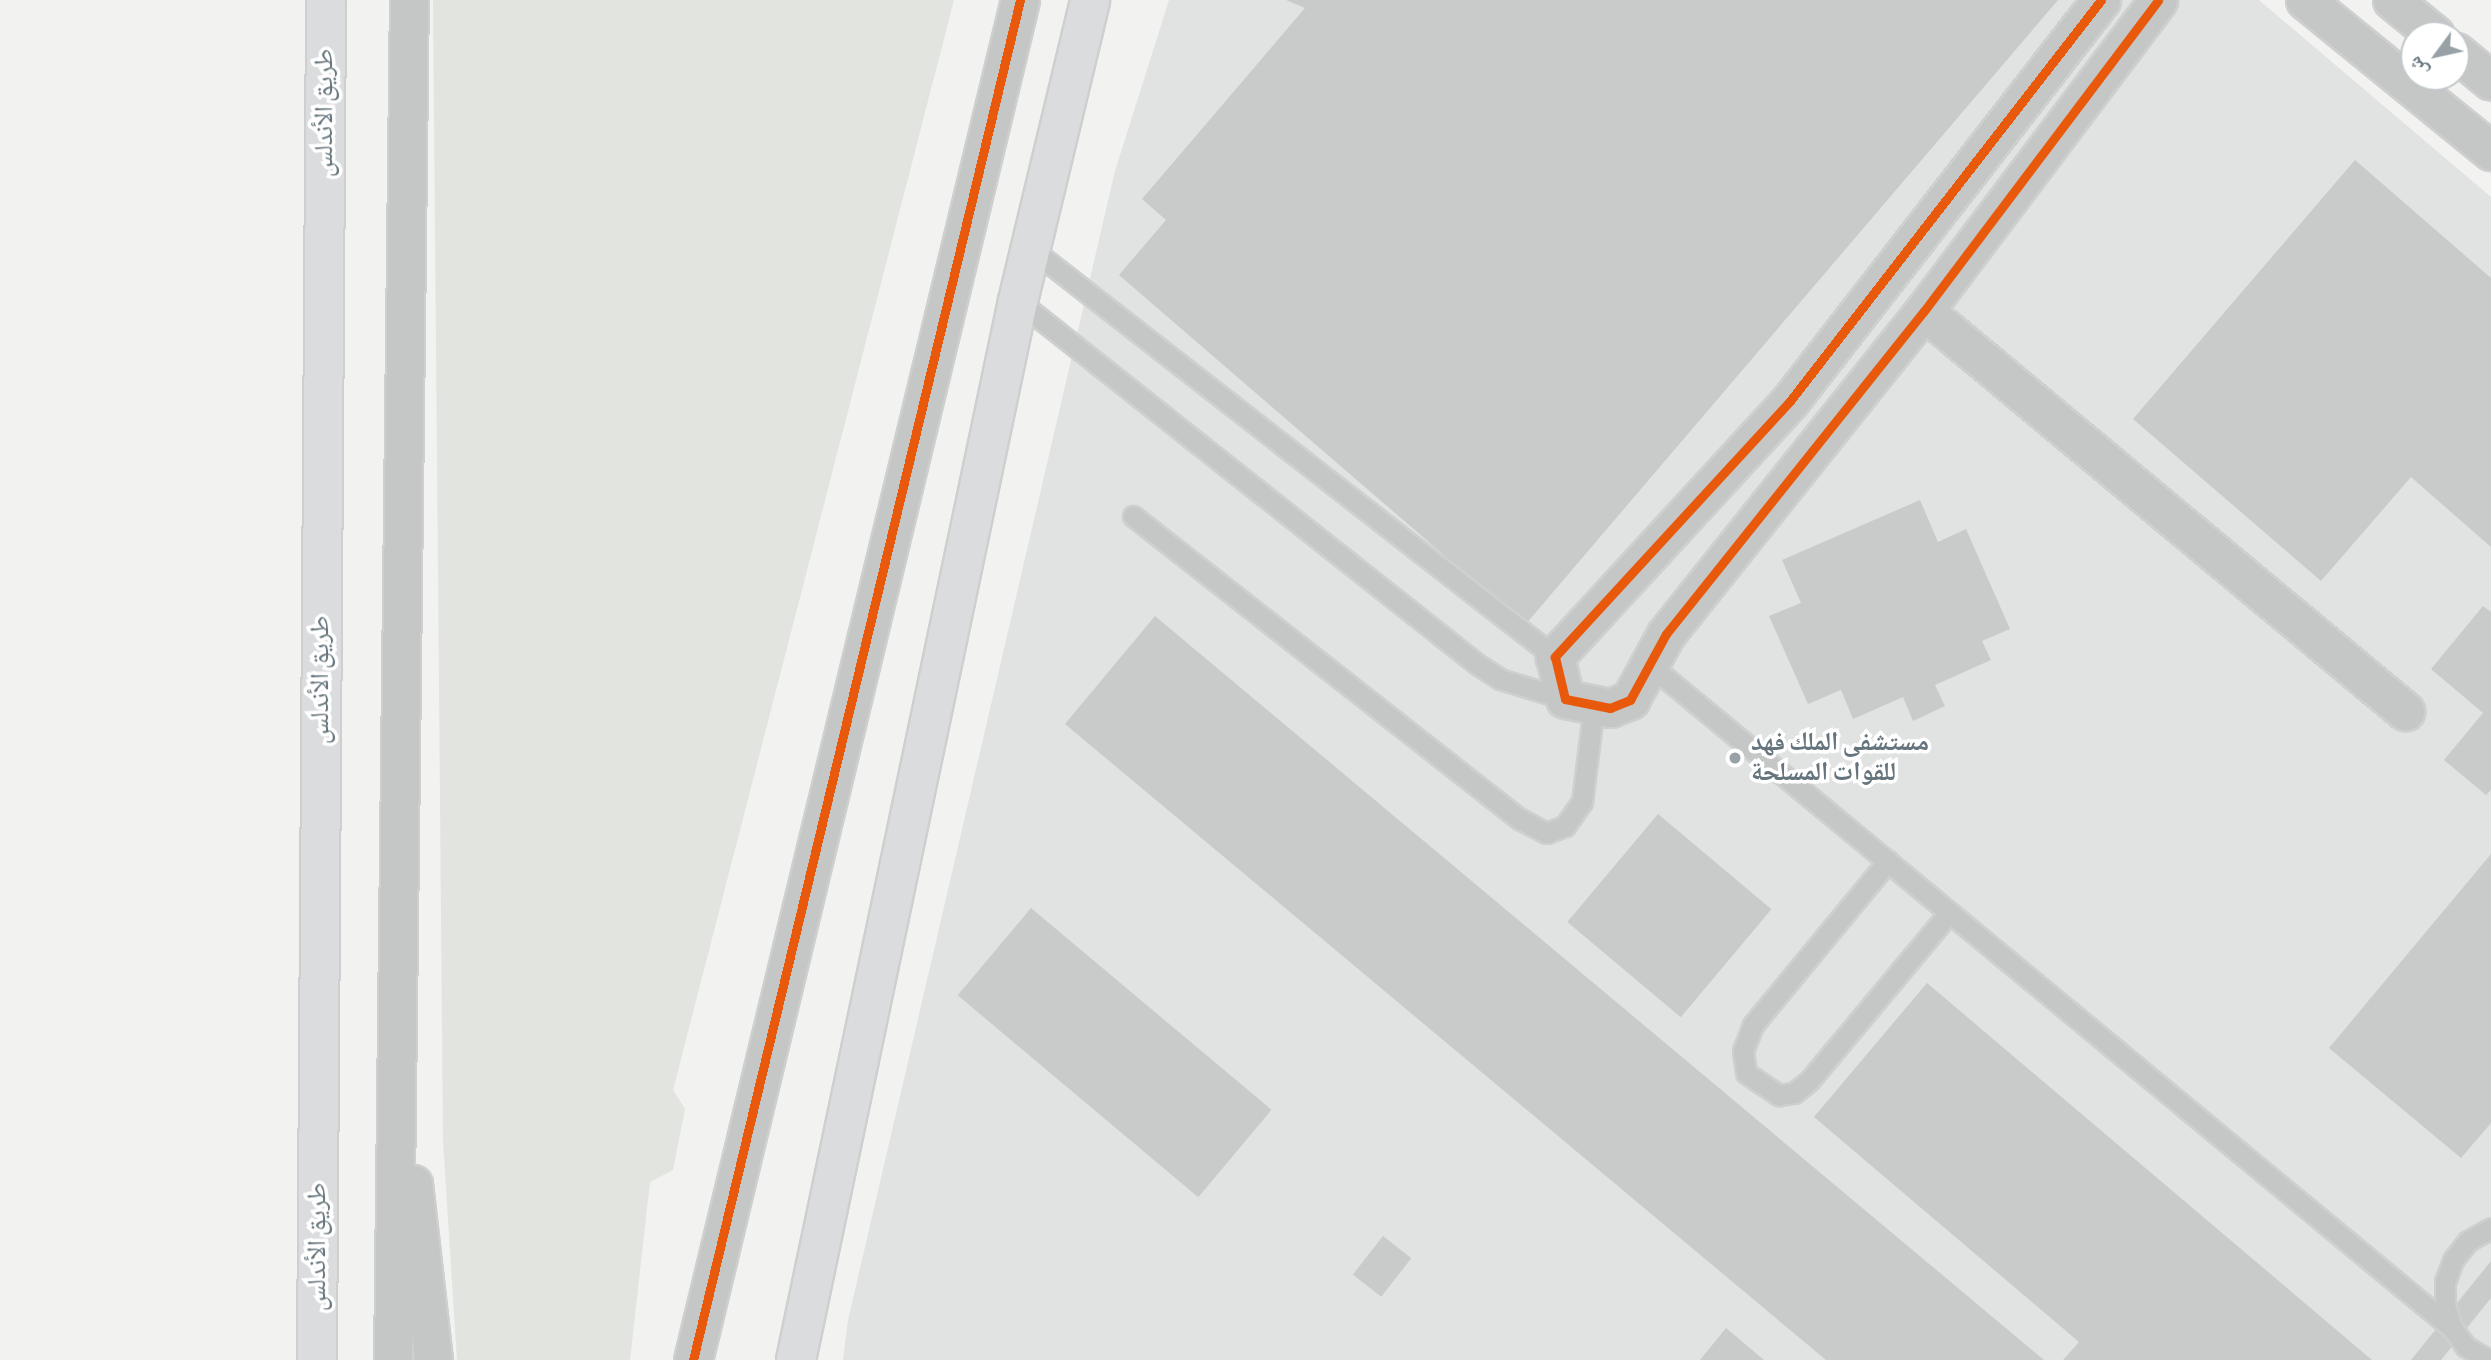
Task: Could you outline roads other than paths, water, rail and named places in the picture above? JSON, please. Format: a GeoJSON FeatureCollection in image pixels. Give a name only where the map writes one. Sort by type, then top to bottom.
{"type":"FeatureCollection","features":[{"type":"Feature","properties":{"kind":"main road","name":"طريق الأندلس"},"geometry":{"type":"LineString","coordinates":[[317,1360],[326,0]]}},
{"type":"Feature","properties":{"kind":"main road"},"geometry":{"type":"LineString","coordinates":[[796,1360],[1018,301],[1090,0]]}},
{"type":"Feature","properties":{"kind":"main road"},"geometry":{"type":"LineString","coordinates":[[300,1360],[317,1288]]}},
{"type":"Feature","properties":{"kind":"street"},"geometry":{"type":"LineString","coordinates":[[393,1360],[409,0]]}},
{"type":"Feature","properties":{"kind":"street"},"geometry":{"type":"LineString","coordinates":[[693,1360],[1020,0]]}},
{"type":"Feature","properties":{"kind":"street"},"geometry":{"type":"LineString","coordinates":[[2101,0],[1790,401],[1555,657],[1580,702],[1610,708],[1630,700],[1666,634],[1924,311],[2158,0]]}},
{"type":"Feature","properties":{"kind":"street"},"geometry":{"type":"LineString","coordinates":[[2305,0],[2491,151]]}},
{"type":"Feature","properties":{"kind":"street"},"geometry":{"type":"LineString","coordinates":[[2392,0],[2418,21]]}},
{"type":"Feature","properties":{"kind":"street"},"geometry":{"type":"LineString","coordinates":[[2470,63],[2491,80]]}},
{"type":"Feature","properties":{"kind":"street"},"geometry":{"type":"LineString","coordinates":[[1924,311],[2405,711]]}},
{"type":"Feature","properties":{"kind":"street"},"geometry":{"type":"LineString","coordinates":[[396,1061],[433,1360]]}},
{"type":"Feature","properties":{"kind":"lane"},"geometry":{"type":"LineString","coordinates":[[1030,248],[1555,657]]}},
{"type":"Feature","properties":{"kind":"lane"},"geometry":{"type":"LineString","coordinates":[[1018,301],[1477,664],[1500,679],[1580,702],[1582,802],[1565,826],[1546,833],[1520,819],[1133,516]]}},
{"type":"Feature","properties":{"kind":"lane"},"geometry":{"type":"LineString","coordinates":[[1650,665],[2452,1328],[2466,1347],[2488,1360]]}},
{"type":"Feature","properties":{"kind":"lane"},"geometry":{"type":"LineString","coordinates":[[1888,861],[1753,1025],[1743,1051],[1746,1073],[1779,1095],[1801,1087],[1949,913]]}},
{"type":"Feature","properties":{"kind":"lane"},"geometry":{"type":"LineString","coordinates":[[2452,1328],[2445,1305],[2445,1282],[2453,1260],[2468,1241],[2490,1227]]}},
{"type":"Feature","properties":{"kind":"place","name":"مستشفى الملك فهد للقوات المسلحة"},"geometry":{"type":"Point","coordinates":[1735,758]}}]}
